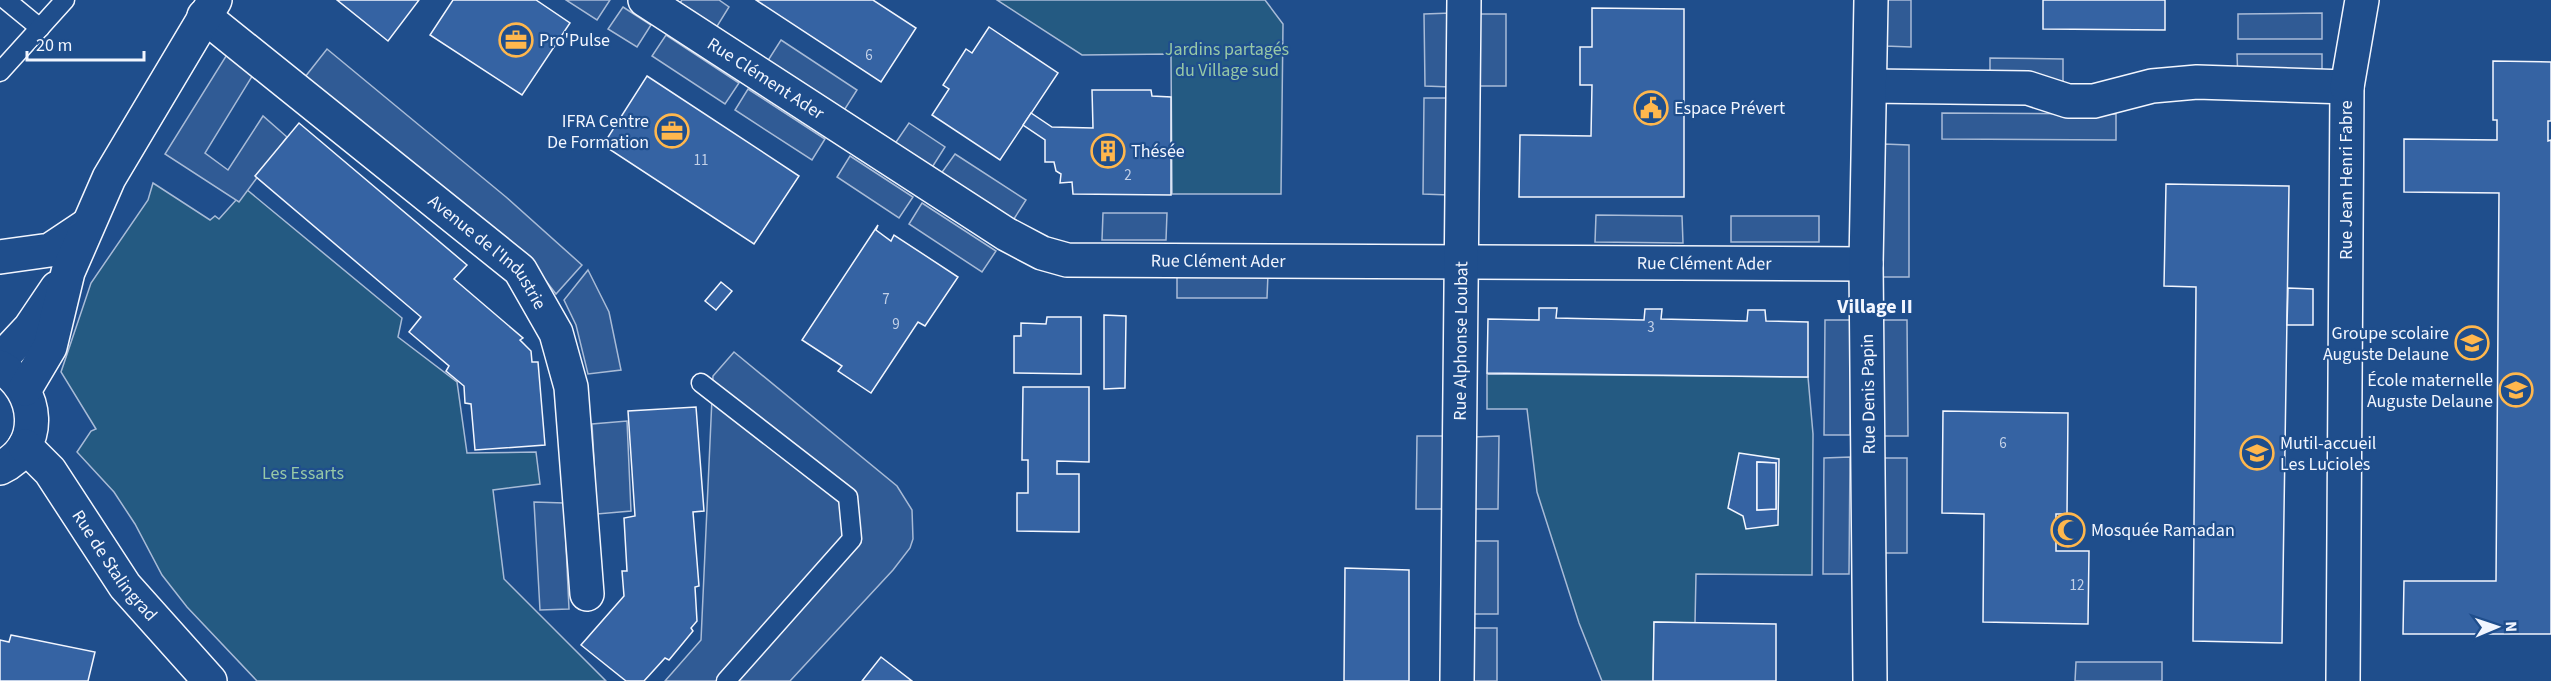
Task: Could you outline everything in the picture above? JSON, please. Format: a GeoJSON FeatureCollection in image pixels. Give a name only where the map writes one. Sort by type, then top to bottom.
{"type":"FeatureCollection","features":[{"type":"Feature","properties":{"kind":"street","name":"Rue Clément Ader"},"geometry":{"type":"LineString","coordinates":[[645,0],[1006,234],[1042,253],[1067,260],[1866,264]]}},
{"type":"Feature","properties":{"kind":"street","name":"Rue Alphonse Loubat"},"geometry":{"type":"LineString","coordinates":[[1457,681],[1459,261],[1464,0]]}},
{"type":"Feature","properties":{"kind":"street","name":"Rue Denis Papin"},"geometry":{"type":"LineString","coordinates":[[1870,681],[1866,264],[1871,0]]}},
{"type":"Feature","properties":{"kind":"street"},"geometry":{"type":"LineString","coordinates":[[2347,87],[2362,0]]}},
{"type":"Feature","properties":{"kind":"street","name":"Avenue de l'Industrie"},"geometry":{"type":"LineString","coordinates":[[25,389],[50,347],[68,272],[86,226],[109,178],[210,8],[520,270],[556,333],[571,387],[587,594]]}},
{"type":"Feature","properties":{"kind":"street","name":"Rue Jean Henri Fabre"},"geometry":{"type":"LineString","coordinates":[[1870,86],[2028,88],[2068,101],[2094,100],[2152,86],[2197,82],[2347,87],[2343,681]]}},
{"type":"Feature","properties":{"kind":"street"},"geometry":{"type":"LineString","coordinates":[[0,257],[50,250],[86,226]]}},
{"type":"Feature","properties":{"kind":"street","name":"Avenue de l'Industrie"},"geometry":{"type":"LineString","coordinates":[[0,360],[30,328],[68,272]]}},
{"type":"Feature","properties":{"kind":"street"},"geometry":{"type":"LineString","coordinates":[[0,367],[12,374],[25,389],[31,408],[31,428],[25,446],[15,458],[0,468]]}},
{"type":"Feature","properties":{"kind":"street","name":"Rue de Stalingrad"},"geometry":{"type":"LineString","coordinates":[[25,446],[50,471],[125,586],[210,681]]}},
{"type":"Feature","properties":{"kind":"lane"},"geometry":{"type":"LineString","coordinates":[[6,0],[40,28]]}},
{"type":"Feature","properties":{"kind":"lane"},"geometry":{"type":"LineString","coordinates":[[0,72],[65,0]]}},
{"type":"Feature","properties":{"kind":"lane"},"geometry":{"type":"LineString","coordinates":[[701,383],[848,498],[852,538],[726,681]]}},
{"type":"Feature","properties":{"kind":"green space","name":"Jardins partagés du Village sud"},"geometry":{"type":"Polygon","coordinates":[[[997,0],[1265,0],[1283,24],[1281,194],[1172,194],[1171,54],[1082,55],[997,0]]]}},
{"type":"Feature","properties":{"kind":"green space","name":"Les Essarts"},"geometry":{"type":"Polygon","coordinates":[[[153,183],[210,220],[215,216],[219,219],[246,189],[402,318],[398,337],[457,382],[467,453],[536,452],[540,484],[493,490],[504,579],[606,681],[257,681],[187,607],[162,575],[135,524],[114,492],[77,452],[91,431],[96,429],[61,372],[91,283],[148,200],[153,183]]]}},
{"type":"Feature","properties":{"kind":"green space"},"geometry":{"type":"Polygon","coordinates":[[[1487,374],[1808,377],[1813,434],[1812,575],[1696,574],[1695,623],[1654,622],[1653,681],[1602,681],[1579,623],[1537,492],[1527,409],[1487,409],[1487,374]]]}},
{"type":"Feature","properties":{"kind":"shaded area"},"geometry":{"type":"Polygon","coordinates":[[[566,0],[610,0],[597,20],[566,0]]]}},
{"type":"Feature","properties":{"kind":"shaded area"},"geometry":{"type":"Polygon","coordinates":[[[682,0],[719,0],[729,7],[716,28],[679,4],[682,0]]]}},
{"type":"Feature","properties":{"kind":"shaded area"},"geometry":{"type":"Polygon","coordinates":[[[1885,0],[1911,0],[1911,47],[1885,46],[1885,0]]]}},
{"type":"Feature","properties":{"kind":"shaded area"},"geometry":{"type":"Polygon","coordinates":[[[623,7],[651,25],[637,47],[608,29],[623,7]]]}},
{"type":"Feature","properties":{"kind":"shaded area"},"geometry":{"type":"Polygon","coordinates":[[[1451,13],[1451,87],[1425,86],[1424,14],[1451,13]]]}},
{"type":"Feature","properties":{"kind":"shaded area"},"geometry":{"type":"Polygon","coordinates":[[[2322,13],[2322,39],[2238,39],[2238,14],[2322,13]]]}},
{"type":"Feature","properties":{"kind":"shaded area"},"geometry":{"type":"Polygon","coordinates":[[[1480,14],[1506,14],[1506,86],[1480,86],[1480,14]]]}},
{"type":"Feature","properties":{"kind":"shaded area"},"geometry":{"type":"Polygon","coordinates":[[[241,32],[267,52],[205,153],[228,170],[263,116],[287,137],[239,202],[165,154],[241,32]]]}},
{"type":"Feature","properties":{"kind":"shaded area"},"geometry":{"type":"Polygon","coordinates":[[[666,35],[739,83],[725,104],[652,56],[666,35]]]}},
{"type":"Feature","properties":{"kind":"shaded area"},"geometry":{"type":"Polygon","coordinates":[[[781,40],[857,90],[843,112],[767,62],[781,40]]]}},
{"type":"Feature","properties":{"kind":"shaded area"},"geometry":{"type":"Polygon","coordinates":[[[327,49],[506,197],[582,265],[556,294],[546,281],[305,77],[327,49]]]}},
{"type":"Feature","properties":{"kind":"shaded area"},"geometry":{"type":"Polygon","coordinates":[[[2237,54],[2322,54],[2322,80],[2238,80],[2237,54]]]}},
{"type":"Feature","properties":{"kind":"shaded area"},"geometry":{"type":"Polygon","coordinates":[[[1990,58],[2063,59],[2063,85],[1990,84],[1990,58]]]}},
{"type":"Feature","properties":{"kind":"shaded area"},"geometry":{"type":"Polygon","coordinates":[[[748,89],[825,139],[812,160],[735,110],[748,89]]]}},
{"type":"Feature","properties":{"kind":"shaded area"},"geometry":{"type":"Polygon","coordinates":[[[1424,98],[1450,98],[1449,195],[1423,194],[1424,98]]]}},
{"type":"Feature","properties":{"kind":"shaded area"},"geometry":{"type":"Polygon","coordinates":[[[1942,113],[2116,114],[2116,140],[1942,139],[1942,113]]]}},
{"type":"Feature","properties":{"kind":"shaded area"},"geometry":{"type":"Polygon","coordinates":[[[909,123],[945,147],[931,169],[894,145],[909,123]]]}},
{"type":"Feature","properties":{"kind":"shaded area"},"geometry":{"type":"Polygon","coordinates":[[[1884,144],[1909,145],[1909,277],[1883,277],[1884,144]]]}},
{"type":"Feature","properties":{"kind":"shaded area"},"geometry":{"type":"Polygon","coordinates":[[[955,154],[1026,200],[1012,222],[940,175],[955,154]]]}},
{"type":"Feature","properties":{"kind":"shaded area"},"geometry":{"type":"Polygon","coordinates":[[[850,156],[913,197],[899,218],[837,177],[850,156]]]}},
{"type":"Feature","properties":{"kind":"shaded area"},"geometry":{"type":"Polygon","coordinates":[[[922,203],[996,251],[982,272],[909,224],[922,203]]]}},
{"type":"Feature","properties":{"kind":"shaded area"},"geometry":{"type":"Polygon","coordinates":[[[1103,213],[1167,213],[1166,240],[1102,240],[1103,213]]]}},
{"type":"Feature","properties":{"kind":"shaded area"},"geometry":{"type":"Polygon","coordinates":[[[1596,215],[1682,216],[1683,243],[1595,242],[1596,215]]]}},
{"type":"Feature","properties":{"kind":"shaded area"},"geometry":{"type":"Polygon","coordinates":[[[1731,216],[1819,216],[1819,242],[1731,242],[1731,216]]]}},
{"type":"Feature","properties":{"kind":"shaded area"},"geometry":{"type":"Polygon","coordinates":[[[588,270],[609,312],[621,370],[588,374],[576,325],[564,300],[588,270]]]}},
{"type":"Feature","properties":{"kind":"shaded area"},"geometry":{"type":"Polygon","coordinates":[[[1177,273],[1268,274],[1267,298],[1177,298],[1177,273]]]}},
{"type":"Feature","properties":{"kind":"shaded area"},"geometry":{"type":"Polygon","coordinates":[[[1825,320],[1851,320],[1850,435],[1824,435],[1825,320]]]}},
{"type":"Feature","properties":{"kind":"shaded area"},"geometry":{"type":"Polygon","coordinates":[[[1883,320],[1907,320],[1908,436],[1882,436],[1883,320]]]}},
{"type":"Feature","properties":{"kind":"shaded area"},"geometry":{"type":"Polygon","coordinates":[[[734,352],[897,486],[912,510],[913,539],[910,548],[893,570],[790,681],[665,681],[701,640],[713,376],[734,352]]]}},
{"type":"Feature","properties":{"kind":"shaded area"},"geometry":{"type":"Polygon","coordinates":[[[627,421],[631,511],[597,514],[592,424],[627,421]]]}},
{"type":"Feature","properties":{"kind":"shaded area"},"geometry":{"type":"Polygon","coordinates":[[[1417,436],[1443,436],[1443,509],[1416,509],[1417,436]]]}},
{"type":"Feature","properties":{"kind":"shaded area"},"geometry":{"type":"Polygon","coordinates":[[[1499,436],[1498,509],[1472,509],[1473,437],[1499,436]]]}},
{"type":"Feature","properties":{"kind":"shaded area"},"geometry":{"type":"Polygon","coordinates":[[[1850,457],[1849,574],[1823,574],[1824,458],[1850,457]]]}},
{"type":"Feature","properties":{"kind":"shaded area"},"geometry":{"type":"Polygon","coordinates":[[[1882,458],[1907,458],[1907,553],[1882,553],[1882,458]]]}},
{"type":"Feature","properties":{"kind":"shaded area"},"geometry":{"type":"Polygon","coordinates":[[[534,502],[564,503],[569,609],[540,610],[534,502]]]}},
{"type":"Feature","properties":{"kind":"shaded area"},"geometry":{"type":"Polygon","coordinates":[[[1472,541],[1498,541],[1498,614],[1472,614],[1472,541]]]}},
{"type":"Feature","properties":{"kind":"shaded area"},"geometry":{"type":"Polygon","coordinates":[[[1472,628],[1497,628],[1497,681],[1470,681],[1472,628]]]}},
{"type":"Feature","properties":{"kind":"shaded area"},"geometry":{"type":"Polygon","coordinates":[[[2076,662],[2162,662],[2162,681],[2075,681],[2076,662]]]}},
{"type":"Feature","properties":{"kind":"building"},"geometry":{"type":"Polygon","coordinates":[[[337,0],[419,0],[388,41],[337,0]]]}},
{"type":"Feature","properties":{"kind":"building"},"geometry":{"type":"Polygon","coordinates":[[[453,0],[536,0],[570,23],[522,95],[430,35],[453,0]]]}},
{"type":"Feature","properties":{"kind":"building"},"geometry":{"type":"Polygon","coordinates":[[[756,0],[873,0],[916,28],[881,82],[756,0]]]}},
{"type":"Feature","properties":{"kind":"building"},"geometry":{"type":"Polygon","coordinates":[[[2043,0],[2165,0],[2165,30],[2043,29],[2043,0]]]}},
{"type":"Feature","properties":{"kind":"building"},"geometry":{"type":"Polygon","coordinates":[[[1592,8],[1684,9],[1684,197],[1519,197],[1520,135],[1591,136],[1592,85],[1580,85],[1580,47],[1592,47],[1592,8]]]}},
{"type":"Feature","properties":{"kind":"building"},"geometry":{"type":"Polygon","coordinates":[[[989,27],[1058,73],[1000,160],[932,115],[949,89],[943,85],[966,49],[972,53],[989,27]]]}},
{"type":"Feature","properties":{"kind":"building"},"geometry":{"type":"Polygon","coordinates":[[[2493,61],[2551,62],[2551,121],[2548,121],[2548,141],[2551,140],[2551,634],[2403,634],[2404,581],[2496,581],[2499,193],[2404,192],[2404,139],[2497,140],[2497,120],[2493,120],[2493,61]]]}},
{"type":"Feature","properties":{"kind":"building"},"geometry":{"type":"Polygon","coordinates":[[[647,76],[799,176],[754,244],[603,145],[647,76]]]}},
{"type":"Feature","properties":{"kind":"building","name":"Thésée"},"geometry":{"type":"Polygon","coordinates":[[[1092,90],[1151,90],[1152,96],[1171,97],[1171,195],[1073,194],[1072,182],[1060,183],[1061,174],[1056,171],[1054,162],[1045,162],[1045,140],[1023,125],[1031,113],[1052,127],[1093,128],[1092,90]]]}},
{"type":"Feature","properties":{"kind":"building"},"geometry":{"type":"Polygon","coordinates":[[[299,123],[467,265],[454,279],[523,338],[520,340],[531,351],[532,362],[538,362],[545,445],[475,450],[471,404],[465,403],[464,386],[446,371],[449,366],[409,332],[421,317],[255,176],[299,123]]]}},
{"type":"Feature","properties":{"kind":"building"},"geometry":{"type":"Polygon","coordinates":[[[2166,184],[2289,186],[2282,643],[2193,641],[2196,287],[2164,286],[2166,184]]]}},
{"type":"Feature","properties":{"kind":"building"},"geometry":{"type":"Polygon","coordinates":[[[878,225],[876,230],[891,241],[894,235],[958,277],[925,326],[918,322],[871,393],[838,371],[842,366],[802,340],[878,225]]]}},
{"type":"Feature","properties":{"kind":"building"},"geometry":{"type":"Polygon","coordinates":[[[721,282],[732,291],[716,310],[705,301],[721,282]]]}},
{"type":"Feature","properties":{"kind":"building"},"geometry":{"type":"Polygon","coordinates":[[[2288,288],[2313,289],[2313,325],[2287,325],[2288,288]]]}},
{"type":"Feature","properties":{"kind":"building"},"geometry":{"type":"Polygon","coordinates":[[[1539,308],[1557,308],[1556,318],[1644,320],[1645,309],[1662,309],[1661,319],[1747,321],[1748,310],[1765,310],[1766,321],[1808,322],[1808,377],[1487,373],[1488,319],[1539,320],[1539,308]]]}},
{"type":"Feature","properties":{"kind":"building"},"geometry":{"type":"Polygon","coordinates":[[[1104,315],[1126,316],[1125,388],[1104,389],[1104,315]]]}},
{"type":"Feature","properties":{"kind":"building"},"geometry":{"type":"Polygon","coordinates":[[[1047,317],[1081,317],[1081,374],[1014,373],[1014,336],[1021,336],[1021,323],[1046,324],[1047,317]]]}},
{"type":"Feature","properties":{"kind":"building"},"geometry":{"type":"Polygon","coordinates":[[[1023,387],[1089,387],[1089,462],[1057,461],[1057,474],[1079,474],[1079,532],[1017,531],[1017,493],[1028,493],[1028,460],[1022,460],[1023,387]]]}},
{"type":"Feature","properties":{"kind":"building"},"geometry":{"type":"Polygon","coordinates":[[[696,407],[704,511],[693,512],[699,586],[695,587],[697,621],[691,628],[693,631],[669,660],[665,658],[644,681],[626,681],[581,645],[624,596],[622,571],[627,571],[624,518],[635,516],[628,411],[696,407]]]}},
{"type":"Feature","properties":{"kind":"building"},"geometry":{"type":"Polygon","coordinates":[[[1943,411],[2068,413],[2067,514],[2056,514],[2056,551],[2089,551],[2088,624],[1983,622],[1984,514],[1942,513],[1943,411]]]}},
{"type":"Feature","properties":{"kind":"building"},"geometry":{"type":"Polygon","coordinates":[[[1739,453],[1779,459],[1778,525],[1746,529],[1743,516],[1728,508],[1739,453]],[[1757,462],[1757,510],[1776,509],[1776,463],[1757,462]]]}},
{"type":"Feature","properties":{"kind":"building"},"geometry":{"type":"Polygon","coordinates":[[[1757,462],[1776,463],[1776,509],[1757,510],[1757,462]]]}},
{"type":"Feature","properties":{"kind":"building"},"geometry":{"type":"Polygon","coordinates":[[[1345,568],[1409,570],[1409,681],[1344,681],[1345,568]]]}},
{"type":"Feature","properties":{"kind":"building"},"geometry":{"type":"Polygon","coordinates":[[[1654,622],[1776,624],[1776,681],[1653,681],[1654,622]]]}},
{"type":"Feature","properties":{"kind":"building"},"geometry":{"type":"Polygon","coordinates":[[[11,635],[95,652],[88,681],[0,681],[0,640],[9,642],[11,635]]]}},
{"type":"Feature","properties":{"kind":"building"},"geometry":{"type":"Polygon","coordinates":[[[881,657],[912,681],[862,681],[881,657]]]}},
{"type":"Feature","properties":{"kind":"place","name":"Pro'Pulse"},"geometry":{"type":"Point","coordinates":[516,40]}},
{"type":"Feature","properties":{"kind":"place","name":"Espace Prévert"},"geometry":{"type":"Point","coordinates":[1651,108]}},
{"type":"Feature","properties":{"kind":"place","name":"IFRA Centre De Formation"},"geometry":{"type":"Point","coordinates":[672,131]}},
{"type":"Feature","properties":{"kind":"place","name":"Thésée"},"geometry":{"type":"Point","coordinates":[1108,151]}},
{"type":"Feature","properties":{"kind":"place","name":"Groupe scolaire Auguste Delaune"},"geometry":{"type":"Point","coordinates":[2472,343]}},
{"type":"Feature","properties":{"kind":"place","name":"École maternelle Auguste Delaune"},"geometry":{"type":"Point","coordinates":[2516,390]}},
{"type":"Feature","properties":{"kind":"place","name":"Mutil-accueil Les Lucioles"},"geometry":{"type":"Point","coordinates":[2257,453]}},
{"type":"Feature","properties":{"kind":"place","name":"Mosquée Ramadan"},"geometry":{"type":"Point","coordinates":[2068,530]}},
{"type":"Feature","properties":{"kind":"district","name":"Village II"},"geometry":{"type":"Point","coordinates":[1875,306]}}]}
